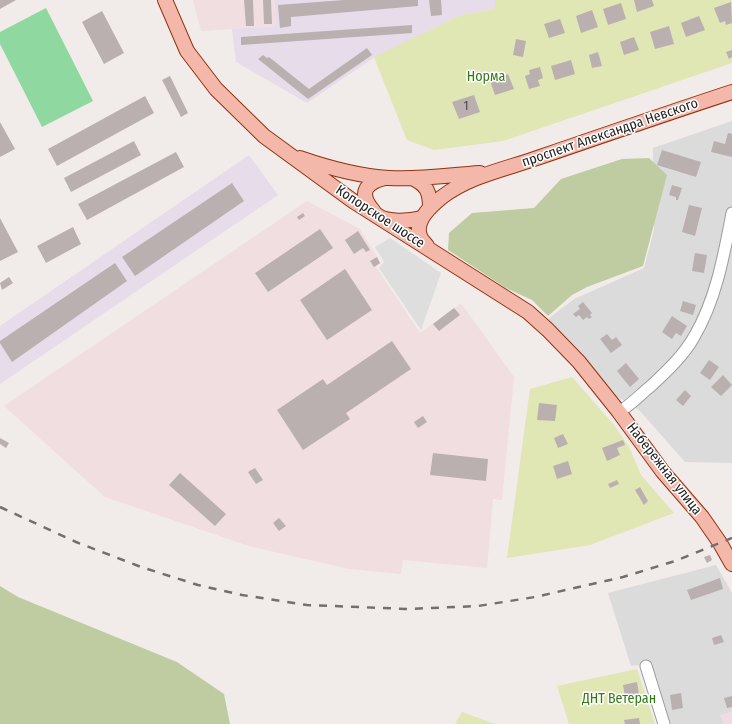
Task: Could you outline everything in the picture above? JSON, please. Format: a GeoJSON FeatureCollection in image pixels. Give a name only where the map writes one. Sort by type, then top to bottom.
{"type":"FeatureCollection","features":[{"type":"Feature","properties":{"kind":"main road","name":"Копорское шоссе"},"geometry":{"type":"LineString","coordinates":[[166,0],[187,51],[216,89],[264,136],[353,201],[528,312],[579,362],[619,412]]}},
{"type":"Feature","properties":{"kind":"main road","name":"проспект Александра Невского"},"geometry":{"type":"LineString","coordinates":[[488,173],[527,162],[732,92]]}},
{"type":"Feature","properties":{"kind":"main road"},"geometry":{"type":"LineString","coordinates":[[286,153],[345,172],[388,178],[488,173]]}},
{"type":"Feature","properties":{"kind":"main road"},"geometry":{"type":"LineString","coordinates":[[388,178],[369,184],[366,188],[365,195],[367,203],[377,216],[391,220],[403,221],[426,213],[448,193],[488,173]]}},
{"type":"Feature","properties":{"kind":"main road"},"geometry":{"type":"LineString","coordinates":[[412,178],[420,182],[426,188],[430,196],[426,213],[419,227],[420,236],[427,247]]}},
{"type":"Feature","properties":{"kind":"main road","name":"Набережная улица"},"geometry":{"type":"LineString","coordinates":[[619,412],[663,472],[702,517],[732,564]]}},
{"type":"Feature","properties":{"kind":"street","name":"Набережная улица"},"geometry":{"type":"LineString","coordinates":[[619,412],[628,407],[662,376],[683,353],[694,338],[711,299],[723,260],[732,213]]}},
{"type":"Feature","properties":{"kind":"street"},"geometry":{"type":"LineString","coordinates":[[646,666],[664,724]]}},
{"type":"Feature","properties":{"kind":"shaded area"},"geometry":{"type":"Polygon","coordinates":[[[193,0],[274,0],[276,26],[201,31],[193,0]]]}},
{"type":"Feature","properties":{"kind":"shaded area"},"geometry":{"type":"Polygon","coordinates":[[[274,0],[495,0],[495,9],[461,15],[375,57],[307,103],[236,62],[232,29],[276,26],[274,0]]]}},
{"type":"Feature","properties":{"kind":"shaded area"},"geometry":{"type":"Polygon","coordinates":[[[732,121],[732,463],[685,462],[639,410],[611,393],[548,319],[574,299],[644,268],[654,230],[653,148],[732,121]]]}},
{"type":"Feature","properties":{"kind":"shaded area"},"geometry":{"type":"Polygon","coordinates":[[[249,155],[278,195],[0,384],[0,326],[249,155]]]}},
{"type":"Feature","properties":{"kind":"shaded area"},"geometry":{"type":"Polygon","coordinates":[[[307,201],[360,229],[381,263],[376,267],[420,333],[461,303],[514,377],[502,500],[493,499],[487,568],[403,560],[401,574],[349,569],[249,546],[105,497],[4,406],[307,201]]]}},
{"type":"Feature","properties":{"kind":"shaded area"},"geometry":{"type":"Polygon","coordinates":[[[390,238],[441,273],[421,330],[379,268],[384,262],[375,247],[390,238]]]}},
{"type":"Feature","properties":{"kind":"shaded area"},"geometry":{"type":"Polygon","coordinates":[[[716,565],[732,593],[732,712],[721,715],[724,724],[667,724],[648,664],[631,666],[608,593],[716,565]]]}},
{"type":"Feature","properties":{"kind":"shaded area"},"geometry":{"type":"Polygon","coordinates":[[[732,712],[732,724],[724,724],[720,715],[732,712]]]}},
{"type":"Feature","properties":{"kind":"green space","name":"Норма"},"geometry":{"type":"Polygon","coordinates":[[[495,0],[732,0],[732,63],[503,141],[434,150],[407,140],[374,57],[461,15],[495,9],[495,0]]]}},
{"type":"Feature","properties":{"kind":"green space"},"geometry":{"type":"Polygon","coordinates":[[[46,8],[93,101],[42,127],[0,44],[0,32],[46,8]]]}},
{"type":"Feature","properties":{"kind":"green space"},"geometry":{"type":"Polygon","coordinates":[[[649,158],[667,175],[643,266],[587,287],[572,295],[548,316],[532,300],[506,288],[448,250],[449,233],[472,213],[534,208],[561,179],[622,159],[649,158]]]}},
{"type":"Feature","properties":{"kind":"green space"},"geometry":{"type":"Polygon","coordinates":[[[572,377],[614,425],[629,447],[641,475],[674,513],[590,545],[507,558],[530,389],[572,377]]]}},
{"type":"Feature","properties":{"kind":"green space"},"geometry":{"type":"Polygon","coordinates":[[[0,586],[18,597],[177,662],[224,694],[230,724],[0,724],[0,586]]]}},
{"type":"Feature","properties":{"kind":"green space","name":"ДНТ Ветеран"},"geometry":{"type":"Polygon","coordinates":[[[637,669],[655,724],[569,724],[557,686],[637,669]]]}},
{"type":"Feature","properties":{"kind":"green space"},"geometry":{"type":"Polygon","coordinates":[[[462,712],[495,724],[455,724],[462,712]]]}},
{"type":"Feature","properties":{"kind":"building"},"geometry":{"type":"Polygon","coordinates":[[[0,0],[16,0],[0,9],[0,0]]]}},
{"type":"Feature","properties":{"kind":"building"},"geometry":{"type":"Polygon","coordinates":[[[244,0],[253,0],[254,26],[246,26],[244,0]]]}},
{"type":"Feature","properties":{"kind":"building"},"geometry":{"type":"Polygon","coordinates":[[[263,0],[271,0],[272,24],[264,24],[263,0]]]}},
{"type":"Feature","properties":{"kind":"building"},"geometry":{"type":"Polygon","coordinates":[[[344,0],[418,0],[418,6],[291,17],[291,26],[280,28],[278,5],[344,0]]]}},
{"type":"Feature","properties":{"kind":"building"},"geometry":{"type":"Polygon","coordinates":[[[429,0],[441,0],[442,15],[431,16],[429,0]]]}},
{"type":"Feature","properties":{"kind":"building"},"geometry":{"type":"Polygon","coordinates":[[[634,0],[652,0],[654,6],[637,12],[634,0]]]}},
{"type":"Feature","properties":{"kind":"building"},"geometry":{"type":"Polygon","coordinates":[[[731,2],[732,23],[726,25],[725,21],[720,23],[714,8],[731,2]]]}},
{"type":"Feature","properties":{"kind":"building"},"geometry":{"type":"Polygon","coordinates":[[[621,3],[626,19],[608,25],[603,9],[621,3]]]}},
{"type":"Feature","properties":{"kind":"building"},"geometry":{"type":"Polygon","coordinates":[[[592,10],[598,27],[581,33],[576,16],[592,10]]]}},
{"type":"Feature","properties":{"kind":"building"},"geometry":{"type":"Polygon","coordinates":[[[102,11],[124,53],[104,64],[82,22],[102,11]]]}},
{"type":"Feature","properties":{"kind":"building"},"geometry":{"type":"Polygon","coordinates":[[[699,16],[705,30],[686,37],[681,23],[699,16]]]}},
{"type":"Feature","properties":{"kind":"building"},"geometry":{"type":"Polygon","coordinates":[[[560,19],[565,33],[549,38],[544,24],[560,19]]]}},
{"type":"Feature","properties":{"kind":"building"},"geometry":{"type":"Polygon","coordinates":[[[412,25],[412,33],[241,45],[241,37],[412,25]]]}},
{"type":"Feature","properties":{"kind":"building"},"geometry":{"type":"Polygon","coordinates":[[[669,26],[674,44],[655,49],[650,32],[669,26]]]}},
{"type":"Feature","properties":{"kind":"building"},"geometry":{"type":"Polygon","coordinates":[[[634,37],[639,50],[624,55],[620,42],[634,37]]]}},
{"type":"Feature","properties":{"kind":"building"},"geometry":{"type":"Polygon","coordinates":[[[516,39],[526,41],[523,57],[513,55],[516,39]]]}},
{"type":"Feature","properties":{"kind":"building"},"geometry":{"type":"Polygon","coordinates":[[[367,48],[372,55],[308,99],[258,59],[263,55],[267,58],[269,57],[309,89],[367,48]]]}},
{"type":"Feature","properties":{"kind":"building"},"geometry":{"type":"Polygon","coordinates":[[[732,50],[732,57],[729,59],[726,52],[732,50]]]}},
{"type":"Feature","properties":{"kind":"building"},"geometry":{"type":"Polygon","coordinates":[[[598,52],[602,66],[592,68],[589,55],[598,52]]]}},
{"type":"Feature","properties":{"kind":"building"},"geometry":{"type":"Polygon","coordinates":[[[571,60],[575,74],[555,80],[551,66],[571,60]]]}},
{"type":"Feature","properties":{"kind":"building"},"geometry":{"type":"Polygon","coordinates":[[[540,67],[543,78],[538,80],[540,86],[529,89],[525,76],[530,74],[529,70],[540,67]]]}},
{"type":"Feature","properties":{"kind":"building"},"geometry":{"type":"Polygon","coordinates":[[[508,74],[514,89],[495,95],[490,81],[508,74]]]}},
{"type":"Feature","properties":{"kind":"building"},"geometry":{"type":"Polygon","coordinates":[[[170,76],[188,113],[181,117],[162,80],[170,76]]]}},
{"type":"Feature","properties":{"kind":"building"},"geometry":{"type":"Polygon","coordinates":[[[474,95],[480,112],[459,119],[452,102],[474,95]]]}},
{"type":"Feature","properties":{"kind":"building"},"geometry":{"type":"Polygon","coordinates":[[[145,96],[154,113],[57,166],[48,149],[145,96]]]}},
{"type":"Feature","properties":{"kind":"building"},"geometry":{"type":"Polygon","coordinates":[[[0,122],[15,149],[0,157],[0,122]]]}},
{"type":"Feature","properties":{"kind":"building"},"geometry":{"type":"Polygon","coordinates":[[[728,133],[732,134],[732,157],[711,152],[714,141],[725,144],[728,133]]]}},
{"type":"Feature","properties":{"kind":"building"},"geometry":{"type":"Polygon","coordinates":[[[134,141],[141,155],[71,192],[64,178],[134,141]]]}},
{"type":"Feature","properties":{"kind":"building"},"geometry":{"type":"Polygon","coordinates":[[[662,150],[701,162],[696,177],[657,165],[662,150]]]}},
{"type":"Feature","properties":{"kind":"building"},"geometry":{"type":"Polygon","coordinates":[[[176,152],[184,167],[87,220],[78,204],[176,152]]]}},
{"type":"Feature","properties":{"kind":"building"},"geometry":{"type":"Polygon","coordinates":[[[232,183],[244,201],[135,276],[122,257],[232,183]]]}},
{"type":"Feature","properties":{"kind":"building"},"geometry":{"type":"Polygon","coordinates":[[[672,185],[682,188],[678,200],[676,200],[676,197],[669,195],[672,185]]]}},
{"type":"Feature","properties":{"kind":"building"},"geometry":{"type":"Polygon","coordinates":[[[689,205],[702,208],[695,236],[682,232],[689,205]]]}},
{"type":"Feature","properties":{"kind":"building"},"geometry":{"type":"Polygon","coordinates":[[[303,213],[305,216],[299,220],[297,217],[303,213]]]}},
{"type":"Feature","properties":{"kind":"building"},"geometry":{"type":"Polygon","coordinates":[[[0,218],[18,252],[0,261],[0,218]]]}},
{"type":"Feature","properties":{"kind":"building"},"geometry":{"type":"Polygon","coordinates":[[[73,227],[81,244],[46,263],[37,246],[73,227]]]}},
{"type":"Feature","properties":{"kind":"building"},"geometry":{"type":"Polygon","coordinates":[[[320,229],[333,248],[268,292],[255,273],[320,229]]]}},
{"type":"Feature","properties":{"kind":"building"},"geometry":{"type":"Polygon","coordinates":[[[358,231],[370,250],[366,252],[363,248],[354,254],[345,240],[358,231]]]}},
{"type":"Feature","properties":{"kind":"building"},"geometry":{"type":"Polygon","coordinates":[[[695,253],[707,255],[704,273],[692,271],[695,253]]]}},
{"type":"Feature","properties":{"kind":"building"},"geometry":{"type":"Polygon","coordinates":[[[377,257],[380,263],[374,267],[370,261],[377,257]]]}},
{"type":"Feature","properties":{"kind":"building"},"geometry":{"type":"Polygon","coordinates":[[[115,263],[127,281],[12,362],[0,341],[115,263]]]}},
{"type":"Feature","properties":{"kind":"building"},"geometry":{"type":"Polygon","coordinates":[[[345,269],[372,310],[327,340],[300,300],[345,269]]]}},
{"type":"Feature","properties":{"kind":"building"},"geometry":{"type":"Polygon","coordinates":[[[9,277],[13,283],[2,290],[0,283],[9,277]]]}},
{"type":"Feature","properties":{"kind":"building"},"geometry":{"type":"Polygon","coordinates":[[[683,301],[696,305],[693,315],[680,311],[683,301]]]}},
{"type":"Feature","properties":{"kind":"building"},"geometry":{"type":"Polygon","coordinates":[[[583,302],[592,313],[590,315],[592,317],[589,319],[587,317],[583,320],[579,315],[576,317],[573,314],[580,309],[578,306],[583,302]]]}},
{"type":"Feature","properties":{"kind":"building"},"geometry":{"type":"Polygon","coordinates":[[[454,308],[460,315],[439,331],[433,324],[454,308]]]}},
{"type":"Feature","properties":{"kind":"building"},"geometry":{"type":"Polygon","coordinates":[[[672,316],[687,326],[681,336],[676,333],[672,339],[662,332],[672,316]]]}},
{"type":"Feature","properties":{"kind":"building"},"geometry":{"type":"Polygon","coordinates":[[[607,334],[612,340],[616,337],[622,345],[611,353],[600,339],[607,334]]]}},
{"type":"Feature","properties":{"kind":"building"},"geometry":{"type":"Polygon","coordinates":[[[392,341],[411,369],[346,413],[350,419],[303,450],[277,410],[323,379],[327,385],[392,341]]]}},
{"type":"Feature","properties":{"kind":"building"},"geometry":{"type":"Polygon","coordinates":[[[709,360],[719,367],[710,380],[700,373],[709,360]]]}},
{"type":"Feature","properties":{"kind":"building"},"geometry":{"type":"Polygon","coordinates":[[[626,363],[639,379],[630,387],[617,371],[626,363]]]}},
{"type":"Feature","properties":{"kind":"building"},"geometry":{"type":"Polygon","coordinates":[[[723,375],[732,385],[721,396],[711,387],[723,375]]]}},
{"type":"Feature","properties":{"kind":"building"},"geometry":{"type":"Polygon","coordinates":[[[685,390],[691,396],[683,406],[676,400],[685,390]]]}},
{"type":"Feature","properties":{"kind":"building"},"geometry":{"type":"Polygon","coordinates":[[[539,403],[557,405],[555,421],[537,420],[539,403]]]}},
{"type":"Feature","properties":{"kind":"building"},"geometry":{"type":"Polygon","coordinates":[[[423,416],[427,422],[418,428],[414,422],[423,416]]]}},
{"type":"Feature","properties":{"kind":"building"},"geometry":{"type":"Polygon","coordinates":[[[563,434],[568,444],[558,448],[554,438],[563,434]]]}},
{"type":"Feature","properties":{"kind":"building"},"geometry":{"type":"Polygon","coordinates":[[[0,438],[9,443],[6,448],[0,444],[0,438]]]}},
{"type":"Feature","properties":{"kind":"building"},"geometry":{"type":"Polygon","coordinates":[[[623,440],[625,445],[617,448],[620,455],[607,461],[602,448],[623,440]]]}},
{"type":"Feature","properties":{"kind":"building"},"geometry":{"type":"Polygon","coordinates":[[[433,453],[488,459],[486,481],[430,475],[433,453]]]}},
{"type":"Feature","properties":{"kind":"building"},"geometry":{"type":"Polygon","coordinates":[[[568,461],[572,474],[557,479],[553,466],[568,461]]]}},
{"type":"Feature","properties":{"kind":"building"},"geometry":{"type":"Polygon","coordinates":[[[255,468],[263,480],[256,484],[248,472],[255,468]]]}},
{"type":"Feature","properties":{"kind":"building"},"geometry":{"type":"Polygon","coordinates":[[[180,473],[226,514],[215,526],[169,485],[180,473]]]}},
{"type":"Feature","properties":{"kind":"building"},"geometry":{"type":"Polygon","coordinates":[[[617,480],[619,484],[610,488],[608,484],[617,480]]]}},
{"type":"Feature","properties":{"kind":"building"},"geometry":{"type":"Polygon","coordinates":[[[640,487],[648,501],[644,505],[635,490],[640,487]]]}},
{"type":"Feature","properties":{"kind":"building"},"geometry":{"type":"Polygon","coordinates":[[[279,518],[286,526],[279,531],[273,523],[279,518]]]}},
{"type":"Feature","properties":{"kind":"building"},"geometry":{"type":"Polygon","coordinates":[[[710,555],[712,560],[707,563],[704,557],[710,555]]]}},
{"type":"Feature","properties":{"kind":"building"},"geometry":{"type":"Polygon","coordinates":[[[720,578],[723,589],[691,600],[687,590],[720,578]]]}},
{"type":"Feature","properties":{"kind":"building"},"geometry":{"type":"Polygon","coordinates":[[[721,635],[724,642],[714,645],[712,638],[721,635]]]}},
{"type":"Feature","properties":{"kind":"building"},"geometry":{"type":"Polygon","coordinates":[[[637,682],[639,694],[625,696],[623,685],[637,682]]]}},
{"type":"Feature","properties":{"kind":"building"},"geometry":{"type":"Polygon","coordinates":[[[681,693],[683,708],[672,710],[670,695],[681,693]]]}},
{"type":"Feature","properties":{"kind":"building"},"geometry":{"type":"Polygon","coordinates":[[[732,696],[732,707],[727,708],[724,698],[732,696]]]}},
{"type":"Feature","properties":{"kind":"building"},"geometry":{"type":"Polygon","coordinates":[[[639,718],[640,724],[625,724],[624,720],[639,718]]]}},
{"type":"Feature","properties":{"kind":"railway"},"geometry":{"type":"LineString","coordinates":[[0,507],[76,542],[141,567],[198,585],[242,595],[307,605],[408,609],[478,606],[535,597],[623,577],[675,561],[732,538]]}}]}
